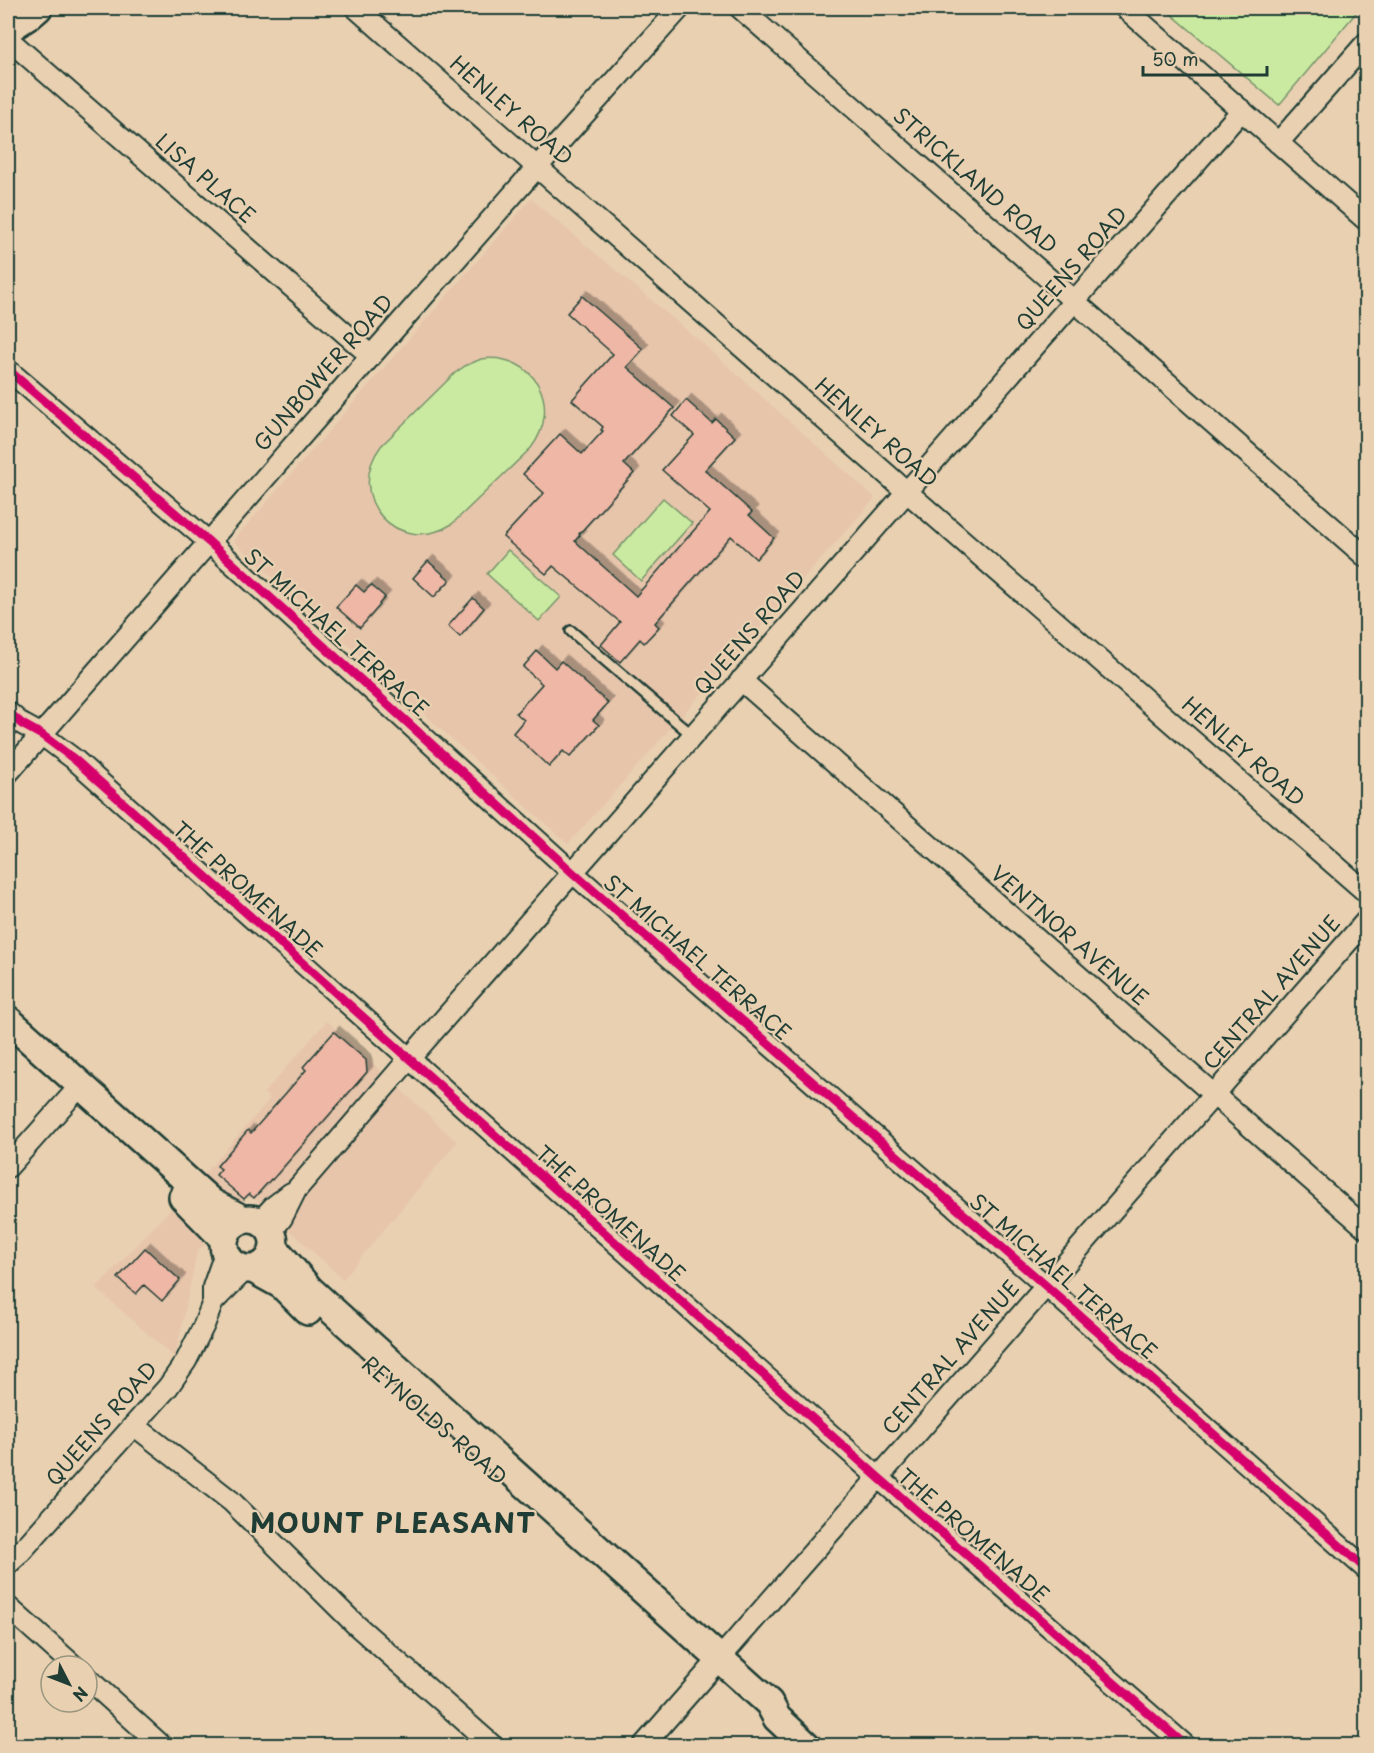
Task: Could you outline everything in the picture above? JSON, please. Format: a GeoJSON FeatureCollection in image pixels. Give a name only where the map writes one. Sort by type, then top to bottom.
{"type":"FeatureCollection","features":[{"type":"Feature","properties":{"kind":"main road"},"geometry":{"type":"LineString","coordinates":[[8,27],[20,8]]}},
{"type":"Feature","properties":{"kind":"main road"},"geometry":{"type":"LineString","coordinates":[[8,27],[38,8]]}},
{"type":"Feature","properties":{"kind":"main road","name":"REYNOLDS ROAD"},"geometry":{"type":"LineString","coordinates":[[8,1020],[38,1056],[212,1203],[262,1230],[309,1289],[327,1317]]}},
{"type":"Feature","properties":{"kind":"main road","name":"REYNOLDS ROAD"},"geometry":{"type":"LineString","coordinates":[[8,1038],[38,1056]]}},
{"type":"Feature","properties":{"kind":"main road","name":"REYNOLDS ROAD"},"geometry":{"type":"LineString","coordinates":[[77,1090],[196,1209],[237,1258],[282,1285],[327,1317],[715,1664],[769,1703],[777,1718],[807,1746]]}},
{"type":"Feature","properties":{"kind":"main road"},"geometry":{"type":"LineString","coordinates":[[231,1227],[262,1230],[267,1262],[237,1258],[231,1227]]}},
{"type":"Feature","properties":{"kind":"street","name":"HENLEY ROAD"},"geometry":{"type":"LineString","coordinates":[[356,8],[1366,892]]}},
{"type":"Feature","properties":{"kind":"street","name":"GUNBOWER ROAD"},"geometry":{"type":"LineString","coordinates":[[8,773],[537,166],[680,8]]}},
{"type":"Feature","properties":{"kind":"street","name":"STRICKLAND ROAD"},"geometry":{"type":"LineString","coordinates":[[740,8],[1366,557]]}},
{"type":"Feature","properties":{"kind":"street"},"geometry":{"type":"LineString","coordinates":[[1125,8],[1366,220]]}},
{"type":"Feature","properties":{"kind":"street","name":"LISA PLACE"},"geometry":{"type":"LineString","coordinates":[[8,39],[371,356]]}},
{"type":"Feature","properties":{"kind":"street"},"geometry":{"type":"LineString","coordinates":[[1278,143],[1366,43]]}},
{"type":"Feature","properties":{"kind":"street","name":"QUEENS ROAD"},"geometry":{"type":"LineString","coordinates":[[262,1230],[282,1218],[296,1190],[409,1059],[1242,110]]}},
{"type":"Feature","properties":{"kind":"street","name":"ST MICHAEL TERRACE"},"geometry":{"type":"LineString","coordinates":[[8,370],[209,542],[572,872],[1366,1569]]}},
{"type":"Feature","properties":{"kind":"street","name":"VENTNOR AVENUE"},"geometry":{"type":"LineString","coordinates":[[741,680],[1366,1228]]}},
{"type":"Feature","properties":{"kind":"street","name":"THE PROMENADE"},"geometry":{"type":"LineString","coordinates":[[8,712],[74,759],[879,1478],[1186,1746]]}},
{"type":"Feature","properties":{"kind":"street","name":"CENTRAL AVENUE"},"geometry":{"type":"LineString","coordinates":[[643,1746],[1366,921]]}},
{"type":"Feature","properties":{"kind":"street"},"geometry":{"type":"LineString","coordinates":[[8,1167],[77,1090]]}},
{"type":"Feature","properties":{"kind":"street","name":"QUEENS ROAD"},"geometry":{"type":"LineString","coordinates":[[8,1564],[18,1556],[168,1387],[186,1361],[213,1302],[237,1258]]}},
{"type":"Feature","properties":{"kind":"street"},"geometry":{"type":"LineString","coordinates":[[135,1426],[231,1501],[355,1623],[493,1746]]}},
{"type":"Feature","properties":{"kind":"street"},"geometry":{"type":"LineString","coordinates":[[8,1607],[61,1654]]}},
{"type":"Feature","properties":{"kind":"street"},"geometry":{"type":"LineString","coordinates":[[99,1689],[162,1746]]}},
{"type":"Feature","properties":{"kind":"lane"},"geometry":{"type":"LineString","coordinates":[[571,631],[692,735]]}},
{"type":"Feature","properties":{"kind":"shaded area"},"geometry":{"type":"Polygon","coordinates":[[[531,199],[702,343],[875,498],[568,844],[233,541],[531,199]]]}},
{"type":"Feature","properties":{"kind":"shaded area"},"geometry":{"type":"Polygon","coordinates":[[[327,1021],[457,1142],[343,1279],[254,1198],[244,1199],[197,1252],[175,1358],[96,1288],[207,1171],[270,1099],[264,1093],[327,1021]]]}},
{"type":"Feature","properties":{"kind":"green space"},"geometry":{"type":"Polygon","coordinates":[[[1164,8],[1360,8],[1279,105],[1164,8]]]}},
{"type":"Feature","properties":{"kind":"green space"},"geometry":{"type":"Polygon","coordinates":[[[481,359],[500,359],[516,364],[529,373],[538,385],[543,400],[544,415],[540,432],[531,448],[452,524],[432,533],[413,533],[396,528],[382,517],[373,502],[368,484],[371,465],[381,446],[455,373],[481,359]]]}},
{"type":"Feature","properties":{"kind":"green space"},"geometry":{"type":"Polygon","coordinates":[[[663,498],[692,523],[641,581],[613,555],[663,498]]]}},
{"type":"Feature","properties":{"kind":"green space"},"geometry":{"type":"Polygon","coordinates":[[[508,550],[561,597],[539,621],[487,574],[508,550]]]}},
{"type":"Feature","properties":{"kind":"building"},"geometry":{"type":"Polygon","coordinates":[[[582,296],[643,349],[627,367],[674,408],[624,464],[634,473],[575,541],[636,596],[710,512],[662,470],[694,435],[673,416],[686,400],[712,423],[716,419],[735,437],[705,470],[752,512],[749,515],[774,538],[756,559],[731,536],[655,623],[659,627],[644,643],[640,639],[620,662],[601,645],[620,622],[553,566],[546,574],[503,537],[544,493],[523,474],[560,434],[582,454],[603,431],[601,430],[603,427],[572,400],[613,354],[567,313],[582,296]]]}},
{"type":"Feature","properties":{"kind":"building"},"geometry":{"type":"Polygon","coordinates":[[[428,561],[450,580],[434,597],[413,578],[428,561]]]}},
{"type":"Feature","properties":{"kind":"building"},"geometry":{"type":"Polygon","coordinates":[[[356,585],[364,592],[371,585],[385,597],[360,628],[336,607],[356,585]]]}},
{"type":"Feature","properties":{"kind":"building"},"geometry":{"type":"Polygon","coordinates":[[[473,598],[484,608],[460,637],[448,626],[473,598]]]}},
{"type":"Feature","properties":{"kind":"building"},"geometry":{"type":"Polygon","coordinates":[[[537,651],[555,668],[561,661],[608,703],[593,720],[599,725],[570,757],[563,751],[549,767],[513,733],[524,720],[516,713],[542,684],[523,667],[537,651]]]}},
{"type":"Feature","properties":{"kind":"building"},"geometry":{"type":"Polygon","coordinates":[[[334,1032],[366,1060],[367,1072],[272,1180],[254,1198],[249,1194],[244,1199],[216,1175],[221,1169],[217,1166],[248,1130],[251,1133],[306,1070],[303,1067],[334,1032]]]}},
{"type":"Feature","properties":{"kind":"building"},"geometry":{"type":"Polygon","coordinates":[[[145,1248],[180,1280],[162,1301],[144,1285],[136,1294],[118,1278],[145,1248]]]}},
{"type":"Feature","properties":{"kind":"cycle path"},"geometry":{"type":"LineString","coordinates":[[8,370],[209,542],[572,872],[1366,1569]]}},
{"type":"Feature","properties":{"kind":"cycle path"},"geometry":{"type":"LineString","coordinates":[[8,712],[74,759],[879,1478],[1186,1746]]}},
{"type":"Feature","properties":{"kind":"district","name":"MOUNT PLEASANT"},"geometry":{"type":"Point","coordinates":[393,1524]}}]}
